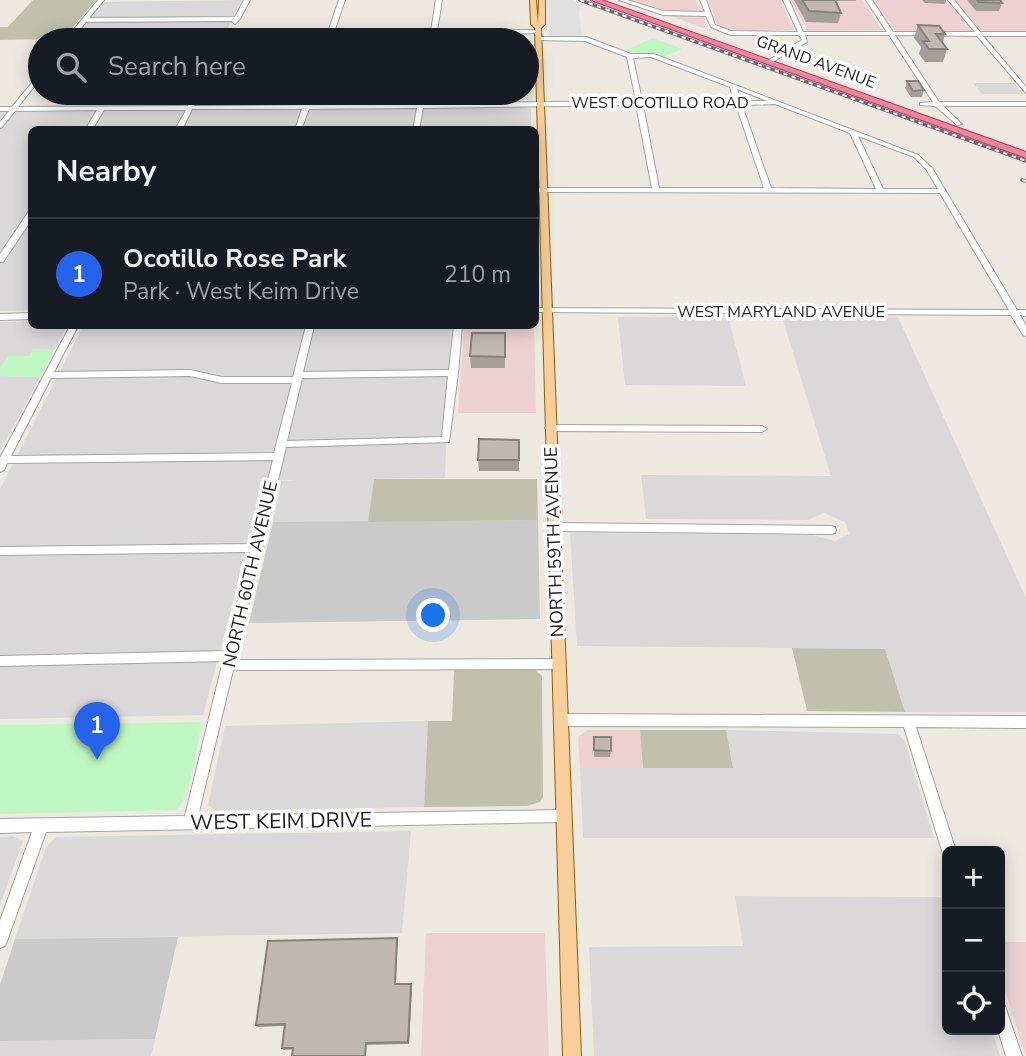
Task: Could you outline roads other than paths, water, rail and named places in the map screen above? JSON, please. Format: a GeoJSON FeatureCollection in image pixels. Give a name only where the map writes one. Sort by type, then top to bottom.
{"type":"FeatureCollection","features":[{"type":"Feature","properties":{"kind":"highway","name":"GRAND AVENUE"},"geometry":{"type":"LineString","coordinates":[[595,0],[1026,148]]}},
{"type":"Feature","properties":{"kind":"highway","name":"GRAND AVENUE"},"geometry":{"type":"LineString","coordinates":[[610,0],[1026,155]]}},
{"type":"Feature","properties":{"kind":"main road","name":"NORTH 59TH AVENUE"},"geometry":{"type":"LineString","coordinates":[[533,0],[536,28]]}},
{"type":"Feature","properties":{"kind":"main road","name":"NORTH 59TH AVENUE"},"geometry":{"type":"LineString","coordinates":[[542,0],[542,24],[539,33],[541,310],[550,428],[572,1056]]}},
{"type":"Feature","properties":{"kind":"street"},"geometry":{"type":"LineString","coordinates":[[78,28],[101,0]]}},
{"type":"Feature","properties":{"kind":"street"},"geometry":{"type":"LineString","coordinates":[[232,28],[247,0]]}},
{"type":"Feature","properties":{"kind":"street"},"geometry":{"type":"LineString","coordinates":[[333,28],[342,0]]}},
{"type":"Feature","properties":{"kind":"street"},"geometry":{"type":"LineString","coordinates":[[434,28],[439,0]]}},
{"type":"Feature","properties":{"kind":"street"},"geometry":{"type":"LineString","coordinates":[[622,0],[663,13],[708,14]]}},
{"type":"Feature","properties":{"kind":"street"},"geometry":{"type":"LineString","coordinates":[[703,0],[712,25],[719,30],[736,33],[1026,34]]}},
{"type":"Feature","properties":{"kind":"street"},"geometry":{"type":"LineString","coordinates":[[773,60],[804,44],[803,34],[786,0]]}},
{"type":"Feature","properties":{"kind":"street"},"geometry":{"type":"LineString","coordinates":[[869,0],[936,104],[959,124]]}},
{"type":"Feature","properties":{"kind":"street"},"geometry":{"type":"LineString","coordinates":[[951,0],[1026,91]]}},
{"type":"Feature","properties":{"kind":"street"},"geometry":{"type":"LineString","coordinates":[[84,20],[237,19]]}},
{"type":"Feature","properties":{"kind":"street"},"geometry":{"type":"LineString","coordinates":[[539,33],[591,40],[630,56],[652,55],[916,156],[926,164],[943,191],[1026,334]]}},
{"type":"Feature","properties":{"kind":"street"},"geometry":{"type":"LineString","coordinates":[[630,56],[656,190]]}},
{"type":"Feature","properties":{"kind":"street"},"geometry":{"type":"LineString","coordinates":[[732,85],[768,191]]}},
{"type":"Feature","properties":{"kind":"street"},"geometry":{"type":"LineString","coordinates":[[0,125],[28,90]]}},
{"type":"Feature","properties":{"kind":"street","name":"WEST OCOTILLO ROAD"},"geometry":{"type":"LineString","coordinates":[[541,104],[779,103]]}},
{"type":"Feature","properties":{"kind":"street"},"geometry":{"type":"LineString","coordinates":[[922,104],[1026,104]]}},
{"type":"Feature","properties":{"kind":"street"},"geometry":{"type":"LineString","coordinates":[[180,126],[192,105]]}},
{"type":"Feature","properties":{"kind":"street","name":"WEST OCOTILLO ROAD"},"geometry":{"type":"LineString","coordinates":[[0,109],[481,105]]}},
{"type":"Feature","properties":{"kind":"street"},"geometry":{"type":"LineString","coordinates":[[417,126],[421,106]]}},
{"type":"Feature","properties":{"kind":"street"},"geometry":{"type":"LineString","coordinates":[[300,126],[306,107]]}},
{"type":"Feature","properties":{"kind":"street"},"geometry":{"type":"LineString","coordinates":[[91,126],[102,108]]}},
{"type":"Feature","properties":{"kind":"street"},"geometry":{"type":"LineString","coordinates":[[852,131],[881,192]]}},
{"type":"Feature","properties":{"kind":"street"},"geometry":{"type":"LineString","coordinates":[[539,190],[943,191]]}},
{"type":"Feature","properties":{"kind":"street"},"geometry":{"type":"LineString","coordinates":[[0,260],[28,219]]}},
{"type":"Feature","properties":{"kind":"street","name":"WEST MARYLAND AVENUE"},"geometry":{"type":"LineString","coordinates":[[541,310],[1026,313]]}},
{"type":"Feature","properties":{"kind":"street"},"geometry":{"type":"LineString","coordinates":[[0,317],[28,316]]}},
{"type":"Feature","properties":{"kind":"street"},"geometry":{"type":"LineString","coordinates":[[2,464],[73,329]]}},
{"type":"Feature","properties":{"kind":"street","name":"NORTH 60TH AVENUE"},"geometry":{"type":"LineString","coordinates":[[190,822],[309,329]]}},
{"type":"Feature","properties":{"kind":"street"},"geometry":{"type":"LineString","coordinates":[[2,464],[446,440],[458,329]]}},
{"type":"Feature","properties":{"kind":"street"},"geometry":{"type":"LineString","coordinates":[[48,375],[190,373],[222,380],[454,373]]}},
{"type":"Feature","properties":{"kind":"street"},"geometry":{"type":"LineString","coordinates":[[550,428],[762,429]]}},
{"type":"Feature","properties":{"kind":"street"},"geometry":{"type":"LineString","coordinates":[[554,527],[831,530]]}},
{"type":"Feature","properties":{"kind":"street"},"geometry":{"type":"LineString","coordinates":[[0,551],[257,548]]}},
{"type":"Feature","properties":{"kind":"street"},"geometry":{"type":"LineString","coordinates":[[0,661],[558,664]]}},
{"type":"Feature","properties":{"kind":"street"},"geometry":{"type":"LineString","coordinates":[[560,720],[1026,722]]}},
{"type":"Feature","properties":{"kind":"street"},"geometry":{"type":"LineString","coordinates":[[908,721],[947,846]]}},
{"type":"Feature","properties":{"kind":"street","name":"WEST KEIM DRIVE"},"geometry":{"type":"LineString","coordinates":[[0,826],[563,816]]}},
{"type":"Feature","properties":{"kind":"street"},"geometry":{"type":"LineString","coordinates":[[0,942],[41,826]]}},
{"type":"Feature","properties":{"kind":"street"},"geometry":{"type":"LineString","coordinates":[[1005,1027],[1014,1056]]}},
{"type":"Feature","properties":{"kind":"railway"},"geometry":{"type":"LineString","coordinates":[[580,0],[1026,161]]}},
{"type":"Feature","properties":{"kind":"railway"},"geometry":{"type":"LineString","coordinates":[[1022,180],[1026,181]]}},
{"type":"Feature","properties":{"kind":"place","name":"Ocotillo Rose Park"},"geometry":{"type":"Point","coordinates":[97,760]}}]}
